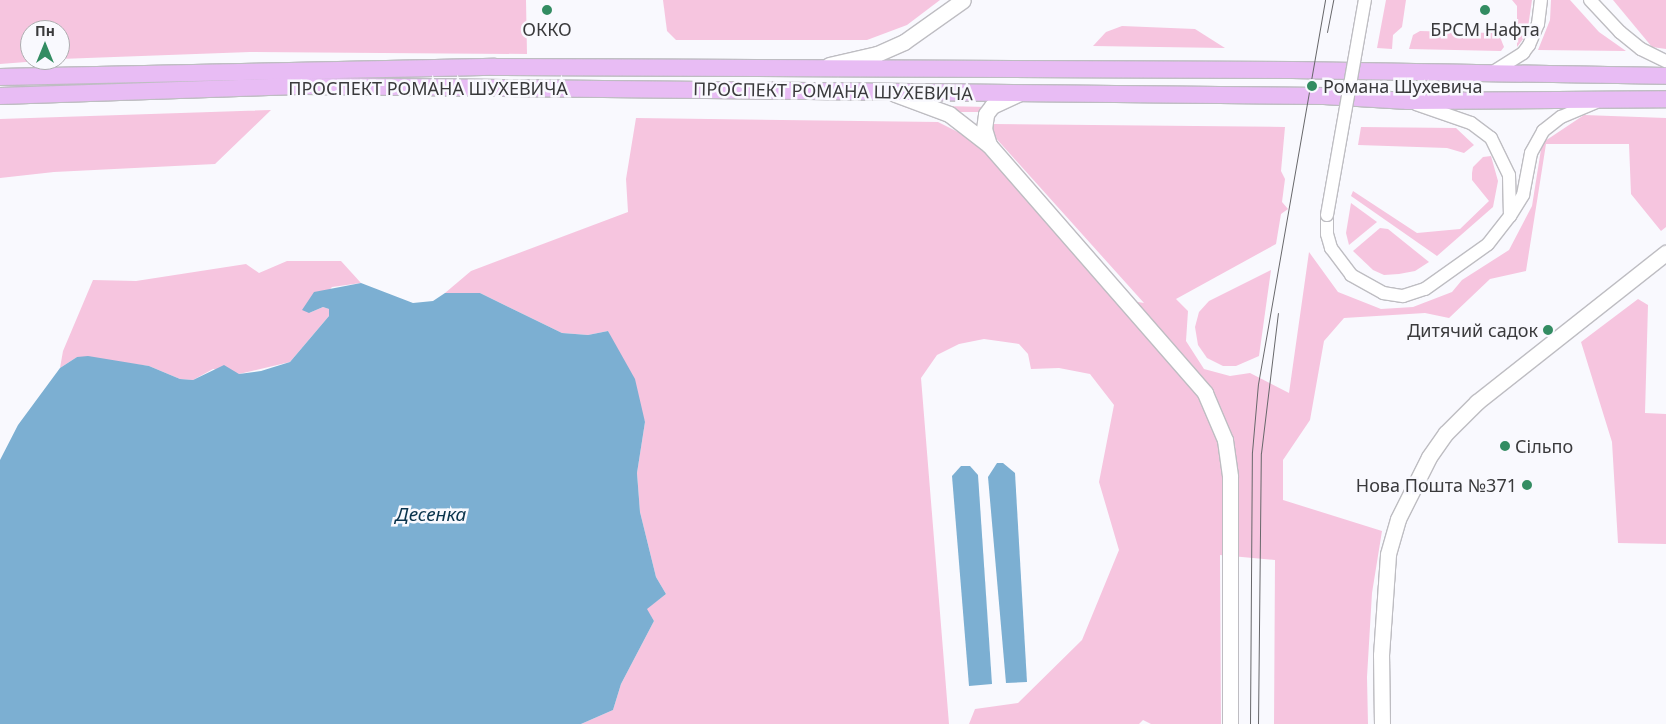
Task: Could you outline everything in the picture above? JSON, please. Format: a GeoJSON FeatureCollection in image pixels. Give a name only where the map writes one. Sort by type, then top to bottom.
{"type":"FeatureCollection","features":[{"type":"Feature","properties":{"kind":"main road"},"geometry":{"type":"LineString","coordinates":[[808,69],[877,54],[904,42],[963,0]]}},
{"type":"Feature","properties":{"kind":"main road","name":"ПРОСПЕКТ РОМАНА ШУХЕВИЧА"},"geometry":{"type":"LineString","coordinates":[[0,77],[336,68],[1493,72],[1666,76]]}},
{"type":"Feature","properties":{"kind":"main road","name":"ПРОСПЕКТ РОМАНА ШУХЕВИЧА"},"geometry":{"type":"LineString","coordinates":[[0,96],[306,86],[1324,96],[1408,101],[1666,100]]}},
{"type":"Feature","properties":{"kind":"main road"},"geometry":{"type":"LineString","coordinates":[[891,92],[950,115],[989,145],[1188,369],[1205,393],[1219,420],[1230,477],[1230,724]]}},
{"type":"Feature","properties":{"kind":"main road"},"geometry":{"type":"LineString","coordinates":[[989,145],[984,129],[986,114],[992,106],[1020,93]]}},
{"type":"Feature","properties":{"kind":"main road"},"geometry":{"type":"LineString","coordinates":[[1382,724],[1381,655],[1388,554],[1398,519],[1429,457],[1446,433],[1477,402],[1666,253]]}},
{"type":"Feature","properties":{"kind":"street"},"geometry":{"type":"LineString","coordinates":[[1365,0],[1327,216],[1331,248],[1351,275],[1383,293],[1403,296],[1424,289],[1488,244],[1510,216],[1523,195],[1531,153],[1540,135],[1561,117],[1602,99]]}},
{"type":"Feature","properties":{"kind":"street"},"geometry":{"type":"LineString","coordinates":[[1493,72],[1522,54],[1529,45],[1538,24],[1540,0]]}},
{"type":"Feature","properties":{"kind":"street"},"geometry":{"type":"LineString","coordinates":[[1590,0],[1620,32],[1641,49],[1666,61]]}},
{"type":"Feature","properties":{"kind":"street"},"geometry":{"type":"LineString","coordinates":[[1408,101],[1471,123],[1491,138],[1509,175],[1510,216]]}},
{"type":"Feature","properties":{"kind":"shaded area"},"geometry":{"type":"Polygon","coordinates":[[[0,0],[526,0],[527,54],[250,52],[70,59],[70,20],[20,20],[20,62],[0,64],[0,0]]]}},
{"type":"Feature","properties":{"kind":"shaded area"},"geometry":{"type":"Polygon","coordinates":[[[663,0],[940,0],[907,25],[867,40],[676,40],[667,31],[663,0]]]}},
{"type":"Feature","properties":{"kind":"shaded area"},"geometry":{"type":"Polygon","coordinates":[[[1386,0],[1406,0],[1402,27],[1393,35],[1392,49],[1377,48],[1386,0]]]}},
{"type":"Feature","properties":{"kind":"shaded area"},"geometry":{"type":"Polygon","coordinates":[[[1512,0],[1532,0],[1527,34],[1517,47],[1517,6],[1512,0]]]}},
{"type":"Feature","properties":{"kind":"shaded area"},"geometry":{"type":"Polygon","coordinates":[[[1551,0],[1570,0],[1599,32],[1626,51],[1538,50],[1550,20],[1551,0]]]}},
{"type":"Feature","properties":{"kind":"shaded area"},"geometry":{"type":"Polygon","coordinates":[[[1613,0],[1666,0],[1666,49],[1652,47],[1613,0]]]}},
{"type":"Feature","properties":{"kind":"shaded area"},"geometry":{"type":"Polygon","coordinates":[[[1122,26],[1195,29],[1225,48],[1093,46],[1106,32],[1122,26]]]}},
{"type":"Feature","properties":{"kind":"shaded area"},"geometry":{"type":"Polygon","coordinates":[[[1420,31],[1492,33],[1500,37],[1504,47],[1501,51],[1409,49],[1413,35],[1420,31]]]}},
{"type":"Feature","properties":{"kind":"shaded area"},"geometry":{"type":"Polygon","coordinates":[[[943,106],[988,107],[985,112],[953,112],[943,106]]]}},
{"type":"Feature","properties":{"kind":"shaded area"},"geometry":{"type":"Polygon","coordinates":[[[271,110],[215,164],[54,172],[0,178],[0,119],[271,110]]]}},
{"type":"Feature","properties":{"kind":"shaded area"},"geometry":{"type":"Polygon","coordinates":[[[1584,115],[1666,118],[1666,227],[1661,231],[1631,194],[1629,144],[1546,144],[1526,271],[1490,279],[1449,318],[1425,313],[1344,318],[1324,341],[1310,420],[1283,460],[1283,500],[1382,531],[1372,593],[1367,677],[1368,724],[1274,724],[1275,560],[1220,555],[1221,724],[1151,724],[1143,720],[1139,724],[969,724],[975,709],[1018,703],[1082,640],[1119,550],[1099,482],[1114,405],[1090,374],[1059,368],[1031,369],[1028,354],[1019,344],[984,339],[959,344],[937,355],[921,378],[949,724],[581,724],[613,710],[621,684],[654,621],[646,609],[666,594],[656,577],[640,512],[637,473],[645,422],[608,331],[588,335],[562,333],[480,293],[445,293],[471,271],[628,212],[626,179],[636,118],[938,122],[966,136],[983,150],[1120,299],[1144,303],[993,135],[993,124],[1285,127],[1281,171],[1285,179],[1282,202],[1288,209],[1281,214],[1276,244],[1176,299],[1188,311],[1186,341],[1204,369],[1230,376],[1250,373],[1289,393],[1309,252],[1338,292],[1381,309],[1413,307],[1452,292],[1462,280],[1509,250],[1532,206],[1542,143],[1584,115]]]}},
{"type":"Feature","properties":{"kind":"shaded area"},"geometry":{"type":"Polygon","coordinates":[[[1361,127],[1456,128],[1474,145],[1464,153],[1447,148],[1358,145],[1361,127]]]}},
{"type":"Feature","properties":{"kind":"shaded area"},"geometry":{"type":"Polygon","coordinates":[[[1491,156],[1498,181],[1493,207],[1437,256],[1351,196],[1353,191],[1417,233],[1460,229],[1489,201],[1472,180],[1472,173],[1473,167],[1483,157],[1491,156]]]}},
{"type":"Feature","properties":{"kind":"shaded area"},"geometry":{"type":"Polygon","coordinates":[[[1351,203],[1377,222],[1349,245],[1346,233],[1351,203]]]}},
{"type":"Feature","properties":{"kind":"shaded area"},"geometry":{"type":"Polygon","coordinates":[[[1380,228],[1388,229],[1429,262],[1415,271],[1399,274],[1384,275],[1373,270],[1353,251],[1380,228]]]}},
{"type":"Feature","properties":{"kind":"shaded area"},"geometry":{"type":"Polygon","coordinates":[[[287,261],[341,261],[361,283],[332,287],[309,313],[323,307],[329,309],[329,316],[290,362],[239,374],[213,369],[193,380],[180,379],[149,366],[77,357],[60,368],[63,351],[93,280],[136,281],[246,264],[259,273],[287,261]]]}},
{"type":"Feature","properties":{"kind":"shaded area"},"geometry":{"type":"Polygon","coordinates":[[[1271,270],[1259,356],[1236,366],[1223,366],[1207,358],[1198,345],[1195,327],[1199,312],[1209,301],[1271,270]]]}},
{"type":"Feature","properties":{"kind":"shaded area"},"geometry":{"type":"Polygon","coordinates":[[[1638,299],[1648,305],[1645,413],[1666,414],[1666,544],[1618,543],[1612,442],[1581,342],[1638,299]]]}},
{"type":"Feature","properties":{"kind":"water","name":"Десенка"},"geometry":{"type":"Polygon","coordinates":[[[361,283],[413,303],[433,301],[445,293],[480,293],[562,333],[588,335],[608,331],[635,379],[645,422],[637,473],[640,512],[656,577],[666,594],[647,609],[654,621],[621,684],[613,710],[581,724],[0,724],[0,460],[18,425],[60,368],[77,357],[88,356],[149,366],[180,379],[193,380],[224,365],[239,374],[261,371],[290,362],[329,316],[329,309],[323,307],[309,313],[302,310],[314,292],[361,283]]]}},
{"type":"Feature","properties":{"kind":"water"},"geometry":{"type":"Polygon","coordinates":[[[997,463],[1003,463],[1015,473],[1027,682],[1006,683],[988,477],[997,463]]]}},
{"type":"Feature","properties":{"kind":"water"},"geometry":{"type":"Polygon","coordinates":[[[961,466],[970,466],[978,475],[992,684],[969,686],[952,476],[961,466]]]}},
{"type":"Feature","properties":{"kind":"tram line"},"geometry":{"type":"LineString","coordinates":[[1250,724],[1252,452],[1258,384],[1325,0]]}},
{"type":"Feature","properties":{"kind":"tram line"},"geometry":{"type":"LineString","coordinates":[[1327,32],[1333,0]]}},
{"type":"Feature","properties":{"kind":"tram line"},"geometry":{"type":"LineString","coordinates":[[1258,724],[1261,453],[1278,313]]}},
{"type":"Feature","properties":{"kind":"place","name":"ОККО"},"geometry":{"type":"Point","coordinates":[547,10]}},
{"type":"Feature","properties":{"kind":"place","name":"БРСМ Нафта"},"geometry":{"type":"Point","coordinates":[1485,10]}},
{"type":"Feature","properties":{"kind":"place","name":"Романа Шухевича"},"geometry":{"type":"Point","coordinates":[1312,86]}},
{"type":"Feature","properties":{"kind":"place","name":"Дитячий садок"},"geometry":{"type":"Point","coordinates":[1548,330]}},
{"type":"Feature","properties":{"kind":"place","name":"Сільпо"},"geometry":{"type":"Point","coordinates":[1505,446]}},
{"type":"Feature","properties":{"kind":"place","name":"Нова Пошта №371"},"geometry":{"type":"Point","coordinates":[1527,485]}}]}
